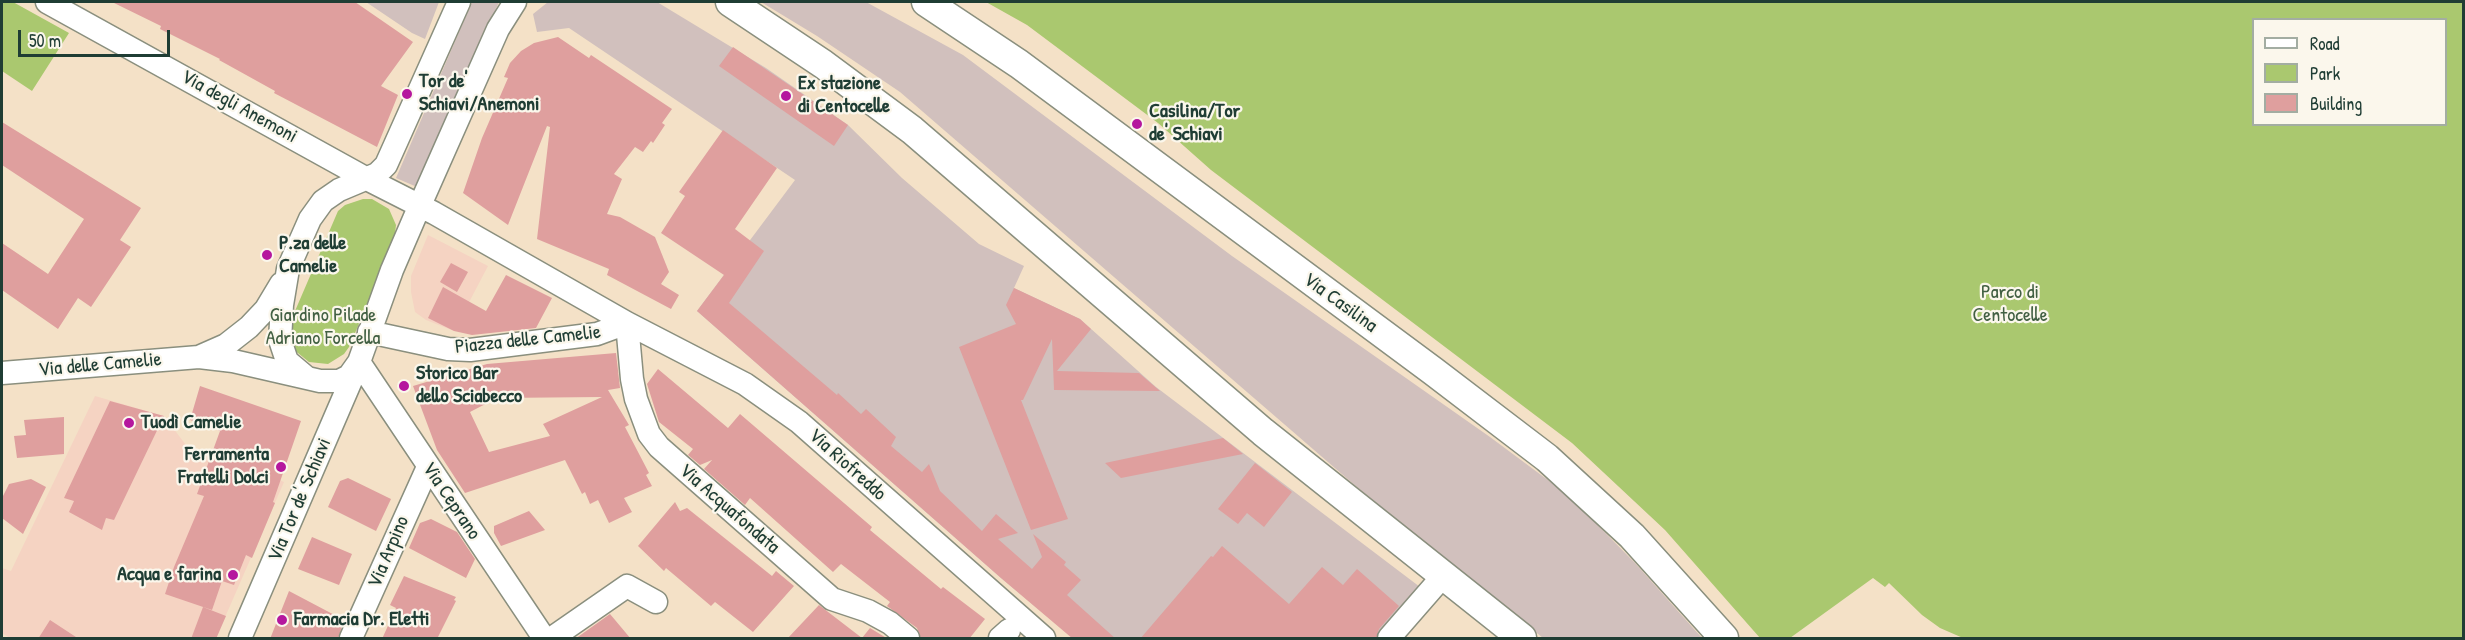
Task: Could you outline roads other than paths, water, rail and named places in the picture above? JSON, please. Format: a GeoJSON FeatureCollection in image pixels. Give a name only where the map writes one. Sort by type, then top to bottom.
{"type":"FeatureCollection","features":[{"type":"Feature","properties":{"kind":"main road","name":"Via Casilina"},"geometry":{"type":"LineString","coordinates":[[926,2],[959,21],[1019,64],[1534,448],[1570,477],[1632,536],[1724,639]]}},
{"type":"Feature","properties":{"kind":"main road"},"geometry":{"type":"LineString","coordinates":[[735,6],[849,82],[912,130],[1263,432],[1522,639]]}},
{"type":"Feature","properties":{"kind":"street","name":"Via degli Anemoni"},"geometry":{"type":"LineString","coordinates":[[47,2],[366,179]]}},
{"type":"Feature","properties":{"kind":"street"},"geometry":{"type":"LineString","coordinates":[[459,2],[390,159],[382,170],[339,190],[323,201],[310,219],[288,269],[280,321],[280,344],[287,361],[313,380],[331,382],[343,380],[353,372],[359,362],[392,270],[498,29],[515,2]]}},
{"type":"Feature","properties":{"kind":"street","name":"Piazza delle Camelie"},"geometry":{"type":"LineString","coordinates":[[366,179],[420,206],[627,323]]}},
{"type":"Feature","properties":{"kind":"street","name":"Via delle Camelie"},"geometry":{"type":"LineString","coordinates":[[199,357],[226,345],[254,322],[270,304],[288,269]]}},
{"type":"Feature","properties":{"kind":"street","name":"Piazza delle Camelie"},"geometry":{"type":"LineString","coordinates":[[369,332],[448,349],[470,350],[597,334],[627,323]]}},
{"type":"Feature","properties":{"kind":"street","name":"Via Acquafondata"},"geometry":{"type":"LineString","coordinates":[[627,323],[636,399],[649,434],[659,447],[832,599],[868,611],[890,623],[908,639]]}},
{"type":"Feature","properties":{"kind":"street","name":"Via Riofreddo"},"geometry":{"type":"LineString","coordinates":[[627,323],[745,384],[799,422],[1044,639]]}},
{"type":"Feature","properties":{"kind":"street","name":"Via delle Camelie"},"geometry":{"type":"LineString","coordinates":[[2,373],[199,357],[233,361],[313,380]]}},
{"type":"Feature","properties":{"kind":"street","name":"Via Ceprano"},"geometry":{"type":"LineString","coordinates":[[359,362],[544,639]]}},
{"type":"Feature","properties":{"kind":"street","name":"Via Tor de' Schiavi"},"geometry":{"type":"LineString","coordinates":[[240,639],[359,362]]}},
{"type":"Feature","properties":{"kind":"street","name":"Via Arpino"},"geometry":{"type":"LineString","coordinates":[[351,639],[428,467]]}},
{"type":"Feature","properties":{"kind":"street"},"geometry":{"type":"LineString","coordinates":[[1389,639],[1443,576]]}},
{"type":"Feature","properties":{"kind":"street"},"geometry":{"type":"LineString","coordinates":[[552,639],[627,586],[656,602]]}},
{"type":"Feature","properties":{"kind":"place","name":"Tor de' Schiavi/Anemoni"},"geometry":{"type":"Point","coordinates":[407,94]}},
{"type":"Feature","properties":{"kind":"place","name":"Ex stazione di Centocelle"},"geometry":{"type":"Point","coordinates":[786,96]}},
{"type":"Feature","properties":{"kind":"place","name":"Casilina/Tor de' Schiavi"},"geometry":{"type":"Point","coordinates":[1137,124]}},
{"type":"Feature","properties":{"kind":"place","name":"P.za delle Camelie"},"geometry":{"type":"Point","coordinates":[267,255]}},
{"type":"Feature","properties":{"kind":"place","name":"Storico Bar dello Sciabecco"},"geometry":{"type":"Point","coordinates":[404,386]}},
{"type":"Feature","properties":{"kind":"place","name":"Tuodì Camelie"},"geometry":{"type":"Point","coordinates":[129,423]}},
{"type":"Feature","properties":{"kind":"place","name":"Ferramenta Fratelli Dolci"},"geometry":{"type":"Point","coordinates":[281,467]}},
{"type":"Feature","properties":{"kind":"place","name":"Acqua e farina"},"geometry":{"type":"Point","coordinates":[233,575]}},
{"type":"Feature","properties":{"kind":"place","name":"Farmacia Dr. Eletti"},"geometry":{"type":"Point","coordinates":[282,620]}},
{"type":"Feature","properties":{"kind":"park label","name":"Parco di Centocelle"},"geometry":{"type":"Point","coordinates":[2010,304]}},
{"type":"Feature","properties":{"kind":"park label","name":"Giardino Pilade Adriano Forcella"},"geometry":{"type":"Point","coordinates":[323,328]}}]}
